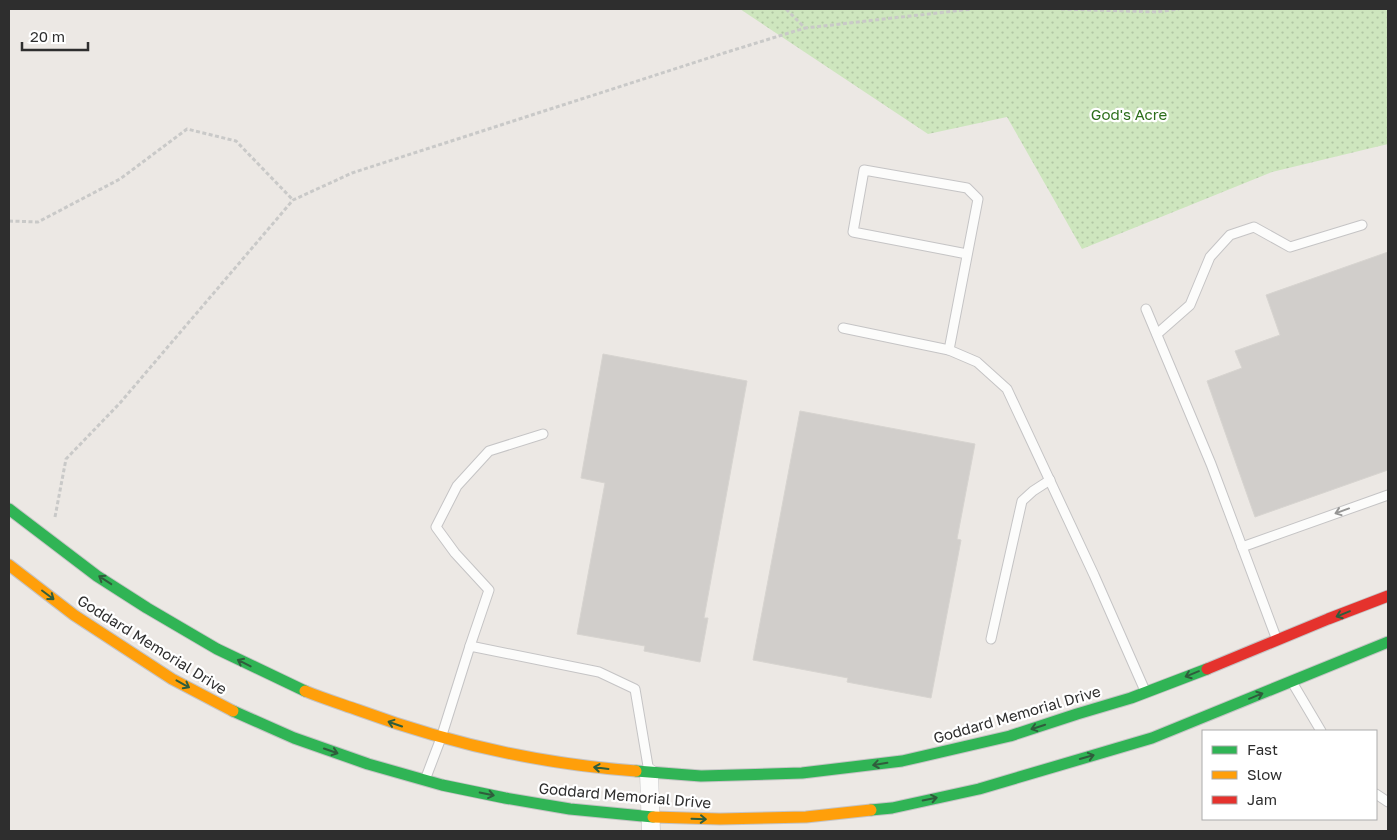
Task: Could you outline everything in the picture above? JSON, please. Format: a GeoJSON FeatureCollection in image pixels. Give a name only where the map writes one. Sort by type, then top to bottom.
{"type":"FeatureCollection","features":[{"type":"Feature","properties":{"kind":"main road","name":"Goddard Memorial Drive"},"geometry":{"type":"LineString","coordinates":[[9,509],[99,577],[176,626],[260,671],[306,692],[352,710],[416,731],[482,749],[548,762],[649,773],[754,775],[811,772],[924,758],[1000,739],[1146,693],[1388,596]]}},
{"type":"Feature","properties":{"kind":"main road","name":"Goddard Memorial Drive"},"geometry":{"type":"LineString","coordinates":[[9,565],[82,620],[172,678],[223,707],[294,738],[368,764],[425,780],[505,798],[650,824],[797,817],[892,808],[979,789],[1152,738],[1388,642]]}},
{"type":"Feature","properties":{"kind":"street"},"geometry":{"type":"LineString","coordinates":[[649,773],[650,824]]}},
{"type":"Feature","properties":{"kind":"lane"},"geometry":{"type":"LineString","coordinates":[[949,350],[978,199],[967,188],[864,170],[854,232],[967,254]]}},
{"type":"Feature","properties":{"kind":"lane"},"geometry":{"type":"LineString","coordinates":[[1157,334],[1190,305],[1210,257],[1230,235],[1254,227],[1290,247],[1362,224]]}},
{"type":"Feature","properties":{"kind":"lane"},"geometry":{"type":"LineString","coordinates":[[1146,309],[1211,464],[1277,640]]}},
{"type":"Feature","properties":{"kind":"lane"},"geometry":{"type":"LineString","coordinates":[[843,328],[949,350],[977,362],[1007,389],[1094,574],[1146,693]]}},
{"type":"Feature","properties":{"kind":"lane"},"geometry":{"type":"LineString","coordinates":[[425,780],[442,738],[488,590],[455,554],[436,527],[457,486],[489,452],[544,434]]}},
{"type":"Feature","properties":{"kind":"lane"},"geometry":{"type":"LineString","coordinates":[[991,639],[1022,501],[1050,480]]}},
{"type":"Feature","properties":{"kind":"lane"},"geometry":{"type":"LineString","coordinates":[[1242,546],[1388,494]]}},
{"type":"Feature","properties":{"kind":"lane"},"geometry":{"type":"LineString","coordinates":[[470,646],[599,672],[635,689],[649,773]]}},
{"type":"Feature","properties":{"kind":"lane"},"geometry":{"type":"LineString","coordinates":[[1292,682],[1320,730]]}},
{"type":"Feature","properties":{"kind":"lane"},"geometry":{"type":"LineString","coordinates":[[1377,795],[1388,802]]}},
{"type":"Feature","properties":{"kind":"path"},"geometry":{"type":"LineString","coordinates":[[786,9],[805,28]]}},
{"type":"Feature","properties":{"kind":"path"},"geometry":{"type":"LineString","coordinates":[[46,537],[54,522],[66,459],[126,396],[293,200],[352,173],[805,28],[972,9]]}},
{"type":"Feature","properties":{"kind":"path"},"geometry":{"type":"LineString","coordinates":[[1061,9],[1157,12],[1179,9]]}},
{"type":"Feature","properties":{"kind":"path"},"geometry":{"type":"LineString","coordinates":[[9,221],[38,222],[120,179],[187,128],[236,141],[293,200]]}},
{"type":"Feature","properties":{"kind":"green space","name":"God's Acre"},"geometry":{"type":"Polygon","coordinates":[[[740,9],[1388,9],[1388,144],[1272,172],[1082,249],[1007,117],[928,134],[740,9]]]}},
{"type":"Feature","properties":{"kind":"building"},"geometry":{"type":"Polygon","coordinates":[[[1388,252],[1388,470],[1255,517],[1207,381],[1242,368],[1235,351],[1280,335],[1266,295],[1388,252]]]}},
{"type":"Feature","properties":{"kind":"building"},"geometry":{"type":"Polygon","coordinates":[[[603,354],[747,381],[704,618],[708,618],[700,662],[644,651],[645,646],[577,634],[605,483],[581,478],[603,354]]]}},
{"type":"Feature","properties":{"kind":"building"},"geometry":{"type":"Polygon","coordinates":[[[800,411],[975,444],[957,539],[961,540],[931,698],[847,682],[848,678],[753,660],[800,411]]]}},
{"type":"Feature","properties":{"kind":"traffic: fast"},"geometry":{"type":"LineString","coordinates":[[9,509],[97,576],[147,608],[217,649],[305,691]]}},
{"type":"Feature","properties":{"kind":"traffic: fast"},"geometry":{"type":"LineString","coordinates":[[871,810],[892,808],[979,789],[1152,738],[1388,642]]}},
{"type":"Feature","properties":{"kind":"traffic: fast"},"geometry":{"type":"LineString","coordinates":[[636,771],[701,776],[802,773],[902,761],[1010,736],[1131,698],[1207,669]]}},
{"type":"Feature","properties":{"kind":"traffic: fast"},"geometry":{"type":"LineString","coordinates":[[233,711],[294,738],[368,764],[442,785],[570,809],[653,817]]}},
{"type":"Feature","properties":{"kind":"traffic: slow"},"geometry":{"type":"LineString","coordinates":[[9,565],[74,615],[172,679],[233,711]]}},
{"type":"Feature","properties":{"kind":"traffic: slow"},"geometry":{"type":"LineString","coordinates":[[305,691],[392,722],[460,742],[565,763],[636,771]]}},
{"type":"Feature","properties":{"kind":"traffic: slow"},"geometry":{"type":"LineString","coordinates":[[653,817],[720,819],[806,817],[871,810]]}},
{"type":"Feature","properties":{"kind":"traffic: jam"},"geometry":{"type":"LineString","coordinates":[[1207,669],[1388,596]]}}]}
